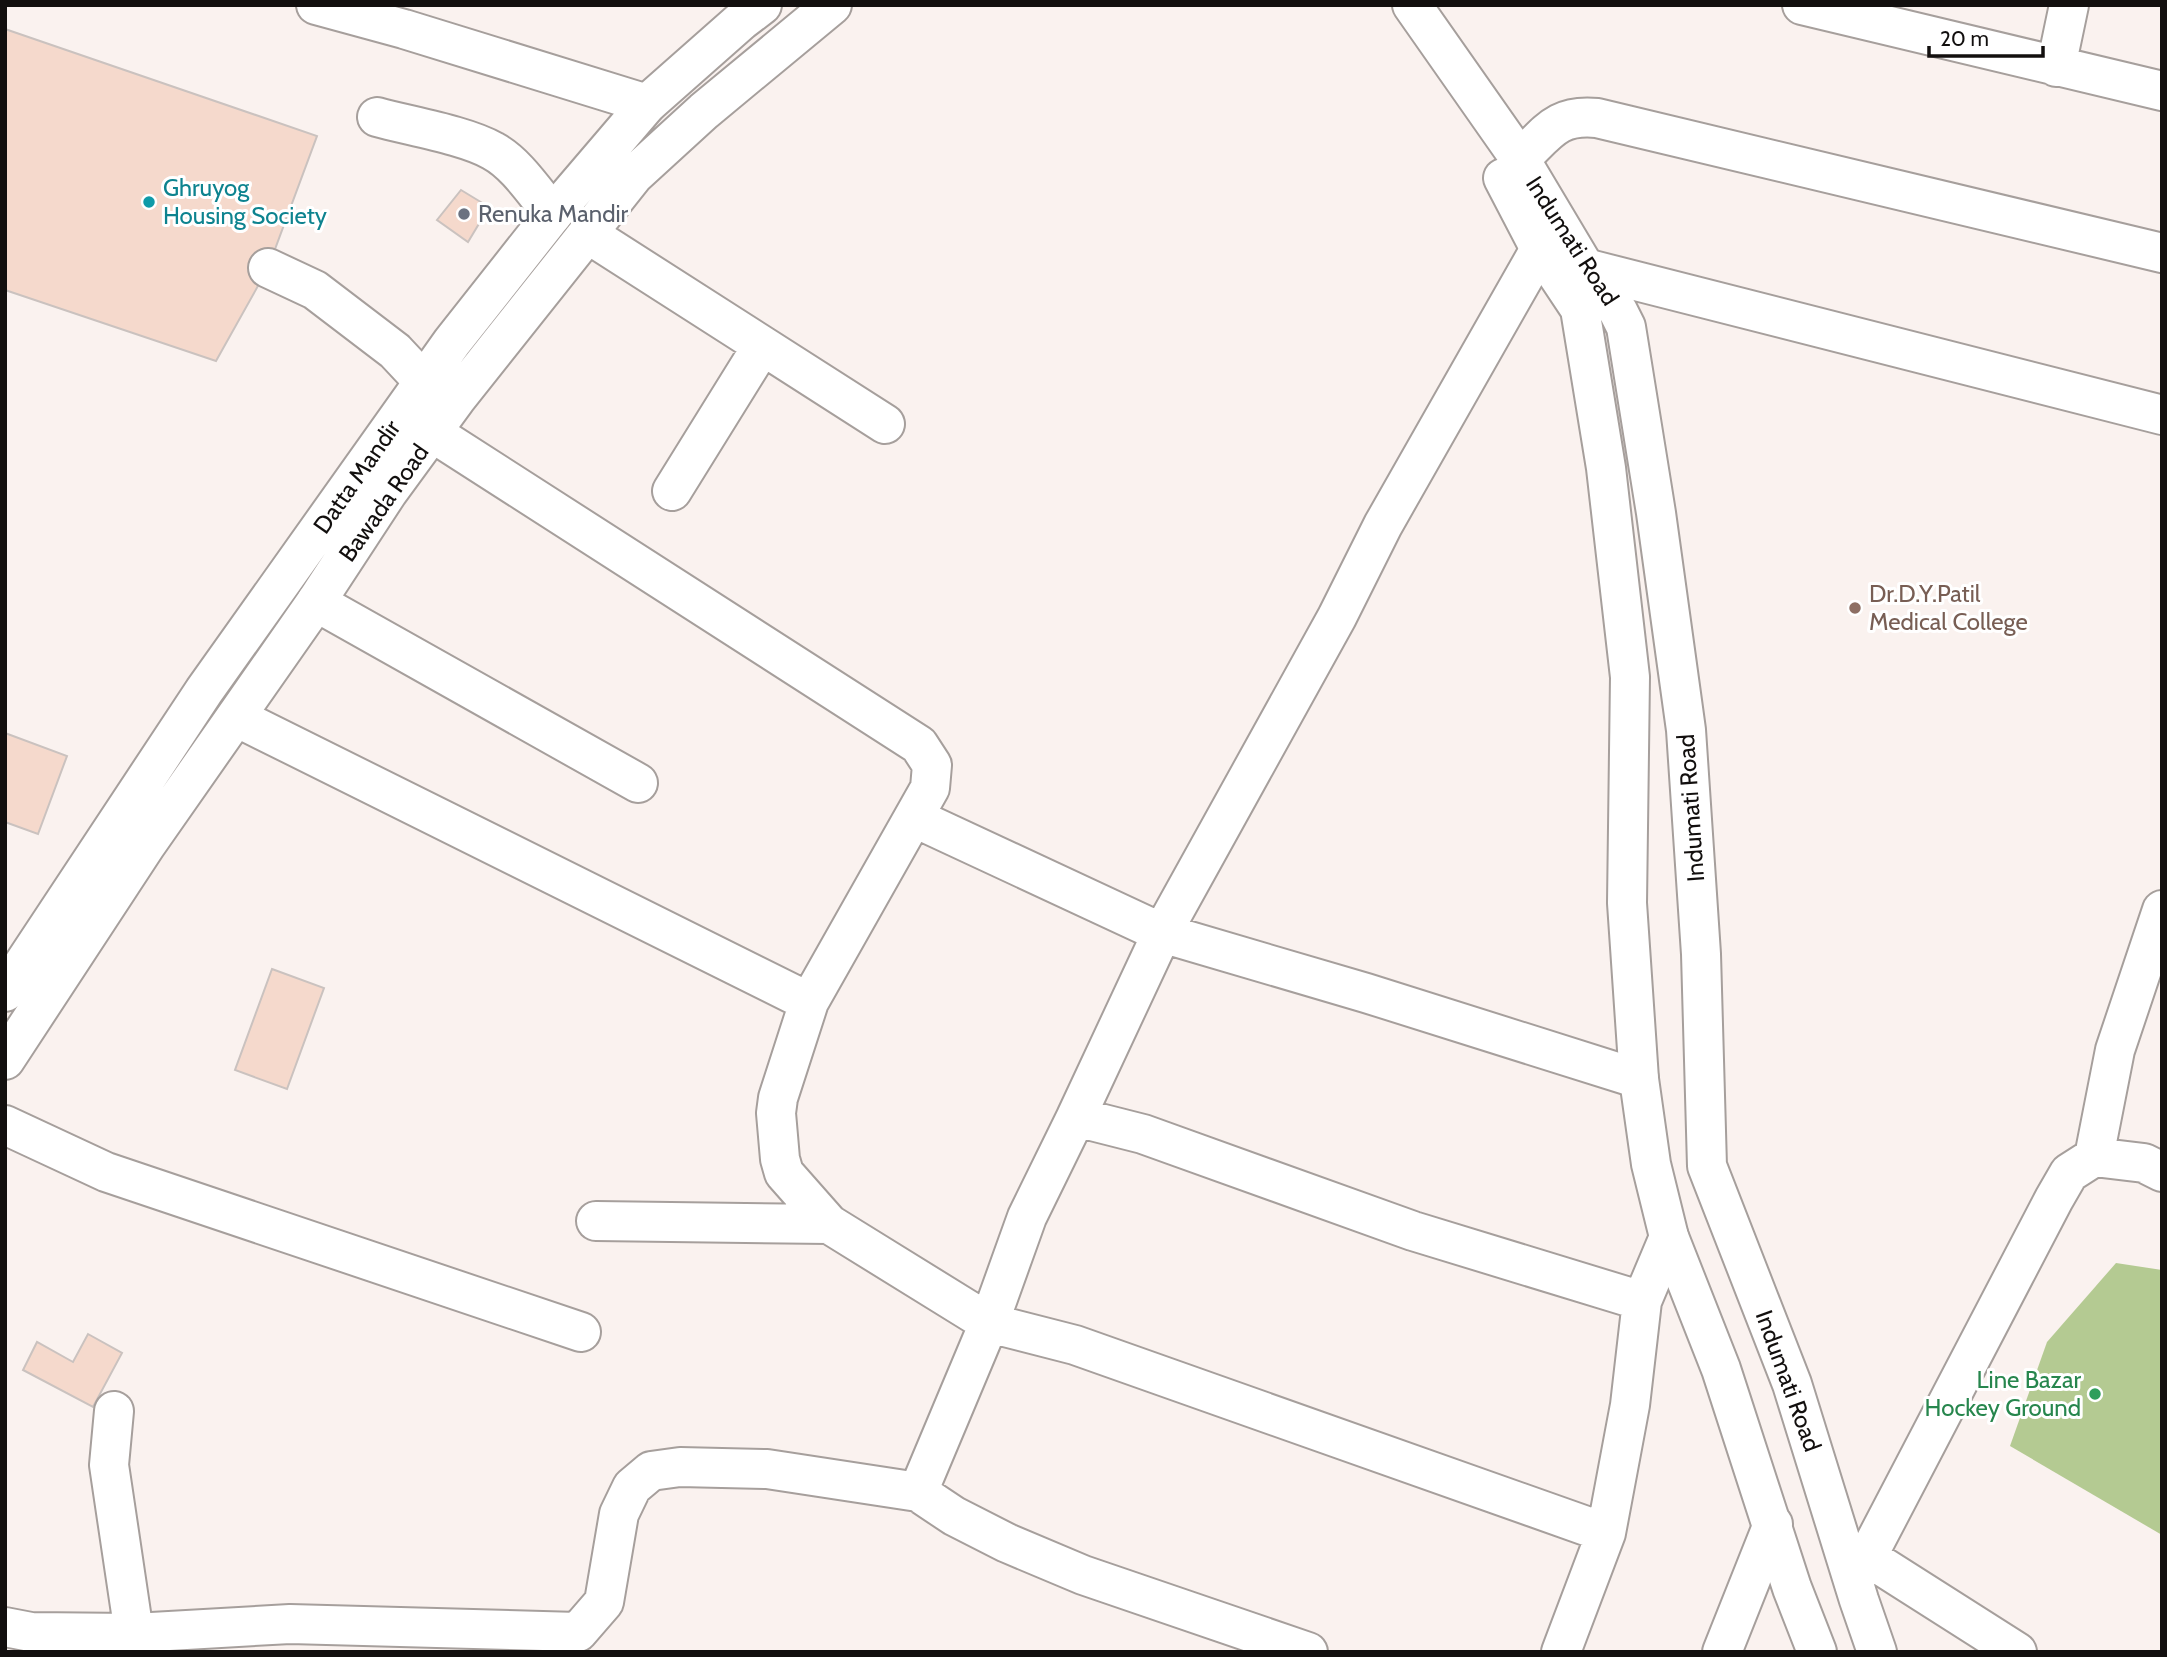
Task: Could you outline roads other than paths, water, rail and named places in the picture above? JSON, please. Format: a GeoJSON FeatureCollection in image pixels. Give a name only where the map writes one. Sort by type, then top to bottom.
{"type":"FeatureCollection","features":[{"type":"Feature","properties":{"kind":"street"},"geometry":{"type":"LineString","coordinates":[[316,5],[404,29],[647,104]]}},
{"type":"Feature","properties":{"kind":"street","name":"Bawada Road"},"geometry":{"type":"LineString","coordinates":[[5,1060],[146,845],[316,601],[388,492],[456,400],[634,175],[704,111],[832,5]]}},
{"type":"Feature","properties":{"kind":"street","name":"Indumati Road"},"geometry":{"type":"LineString","coordinates":[[1391,5],[1500,172],[1540,249],[1580,309],[1606,468],[1630,677],[1627,903],[1639,1079],[1651,1164],[1669,1237],[1721,1369],[1792,1588],[1817,1652]]}},
{"type":"Feature","properties":{"kind":"street","name":"Indumati Road"},"geometry":{"type":"LineString","coordinates":[[1412,5],[1520,159],[1585,268],[1618,310],[1626,327],[1656,513],[1684,717],[1701,954],[1707,1166],[1860,1569],[1877,1652]]}},
{"type":"Feature","properties":{"kind":"street"},"geometry":{"type":"LineString","coordinates":[[2056,67],[2069,5]]}},
{"type":"Feature","properties":{"kind":"street"},"geometry":{"type":"LineString","coordinates":[[1826,8],[2056,67],[2162,91]]}},
{"type":"Feature","properties":{"kind":"street"},"geometry":{"type":"LineString","coordinates":[[748,10],[749,73]]}},
{"type":"Feature","properties":{"kind":"street","name":"Datta Mandir"},"geometry":{"type":"LineString","coordinates":[[5,992],[204,691],[452,342],[554,214],[647,104],[748,10]]}},
{"type":"Feature","properties":{"kind":"street"},"geometry":{"type":"LineString","coordinates":[[1520,159],[1561,121],[1578,116],[1597,118],[2162,253]]}},
{"type":"Feature","properties":{"kind":"street"},"geometry":{"type":"LineString","coordinates":[[377,117],[492,150],[508,162],[554,214]]}},
{"type":"Feature","properties":{"kind":"street"},"geometry":{"type":"LineString","coordinates":[[588,234],[885,424]]}},
{"type":"Feature","properties":{"kind":"street"},"geometry":{"type":"LineString","coordinates":[[918,1492],[989,1323],[1027,1217],[1162,933],[1337,617],[1383,525],[1540,249]]}},
{"type":"Feature","properties":{"kind":"street"},"geometry":{"type":"LineString","coordinates":[[268,268],[315,290],[395,351],[424,382]]}},
{"type":"Feature","properties":{"kind":"street"},"geometry":{"type":"LineString","coordinates":[[1585,268],[2162,415]]}},
{"type":"Feature","properties":{"kind":"street"},"geometry":{"type":"LineString","coordinates":[[672,491],[762,346]]}},
{"type":"Feature","properties":{"kind":"street"},"geometry":{"type":"LineString","coordinates":[[433,433],[919,745],[932,765],[930,788],[915,818],[809,1002],[778,1098],[776,1113],[780,1159],[784,1173],[794,1188],[829,1224],[989,1323],[1075,1345],[1606,1533]]}},
{"type":"Feature","properties":{"kind":"street"},"geometry":{"type":"LineString","coordinates":[[316,601],[638,783]]}},
{"type":"Feature","properties":{"kind":"street"},"geometry":{"type":"LineString","coordinates":[[236,717],[809,1002]]}},
{"type":"Feature","properties":{"kind":"street"},"geometry":{"type":"LineString","coordinates":[[915,818],[1162,933],[1366,993],[1639,1079]]}},
{"type":"Feature","properties":{"kind":"street"},"geometry":{"type":"LineString","coordinates":[[2094,1157],[2115,1050],[2162,910]]}},
{"type":"Feature","properties":{"kind":"street"},"geometry":{"type":"LineString","coordinates":[[1076,1117],[1143,1134],[1413,1231],[1642,1301]]}},
{"type":"Feature","properties":{"kind":"street"},"geometry":{"type":"LineString","coordinates":[[5,1125],[106,1172],[581,1332]]}},
{"type":"Feature","properties":{"kind":"street"},"geometry":{"type":"LineString","coordinates":[[2017,1652],[1860,1569],[2069,1173],[2094,1157],[2144,1163],[2162,1172]]}},
{"type":"Feature","properties":{"kind":"street"},"geometry":{"type":"LineString","coordinates":[[596,1221],[829,1224]]}},
{"type":"Feature","properties":{"kind":"street"},"geometry":{"type":"LineString","coordinates":[[1561,1652],[1606,1533],[1630,1405],[1642,1301],[1669,1237]]}},
{"type":"Feature","properties":{"kind":"street"},"geometry":{"type":"LineString","coordinates":[[114,1411],[109,1465],[134,1633]]}},
{"type":"Feature","properties":{"kind":"street"},"geometry":{"type":"LineString","coordinates":[[5,1627],[31,1632],[134,1633],[290,1623],[578,1632],[604,1602],[619,1514],[632,1487],[651,1471],[680,1467],[767,1469],[918,1492],[954,1516],[1007,1543],[1070,1569],[1308,1652]]}},
{"type":"Feature","properties":{"kind":"street"},"geometry":{"type":"LineString","coordinates":[[1722,1652],[1773,1524]]}},
{"type":"Feature","properties":{"kind":"place","name":"Ghruyog Housing Society"},"geometry":{"type":"Point","coordinates":[149,202]}},
{"type":"Feature","properties":{"kind":"place","name":"Renuka Mandir"},"geometry":{"type":"Point","coordinates":[464,214]}},
{"type":"Feature","properties":{"kind":"place","name":"Dr.D.Y.Patil Medical College"},"geometry":{"type":"Point","coordinates":[1855,608]}},
{"type":"Feature","properties":{"kind":"place","name":"Line Bazar Hockey Ground"},"geometry":{"type":"Point","coordinates":[2095,1394]}}]}
